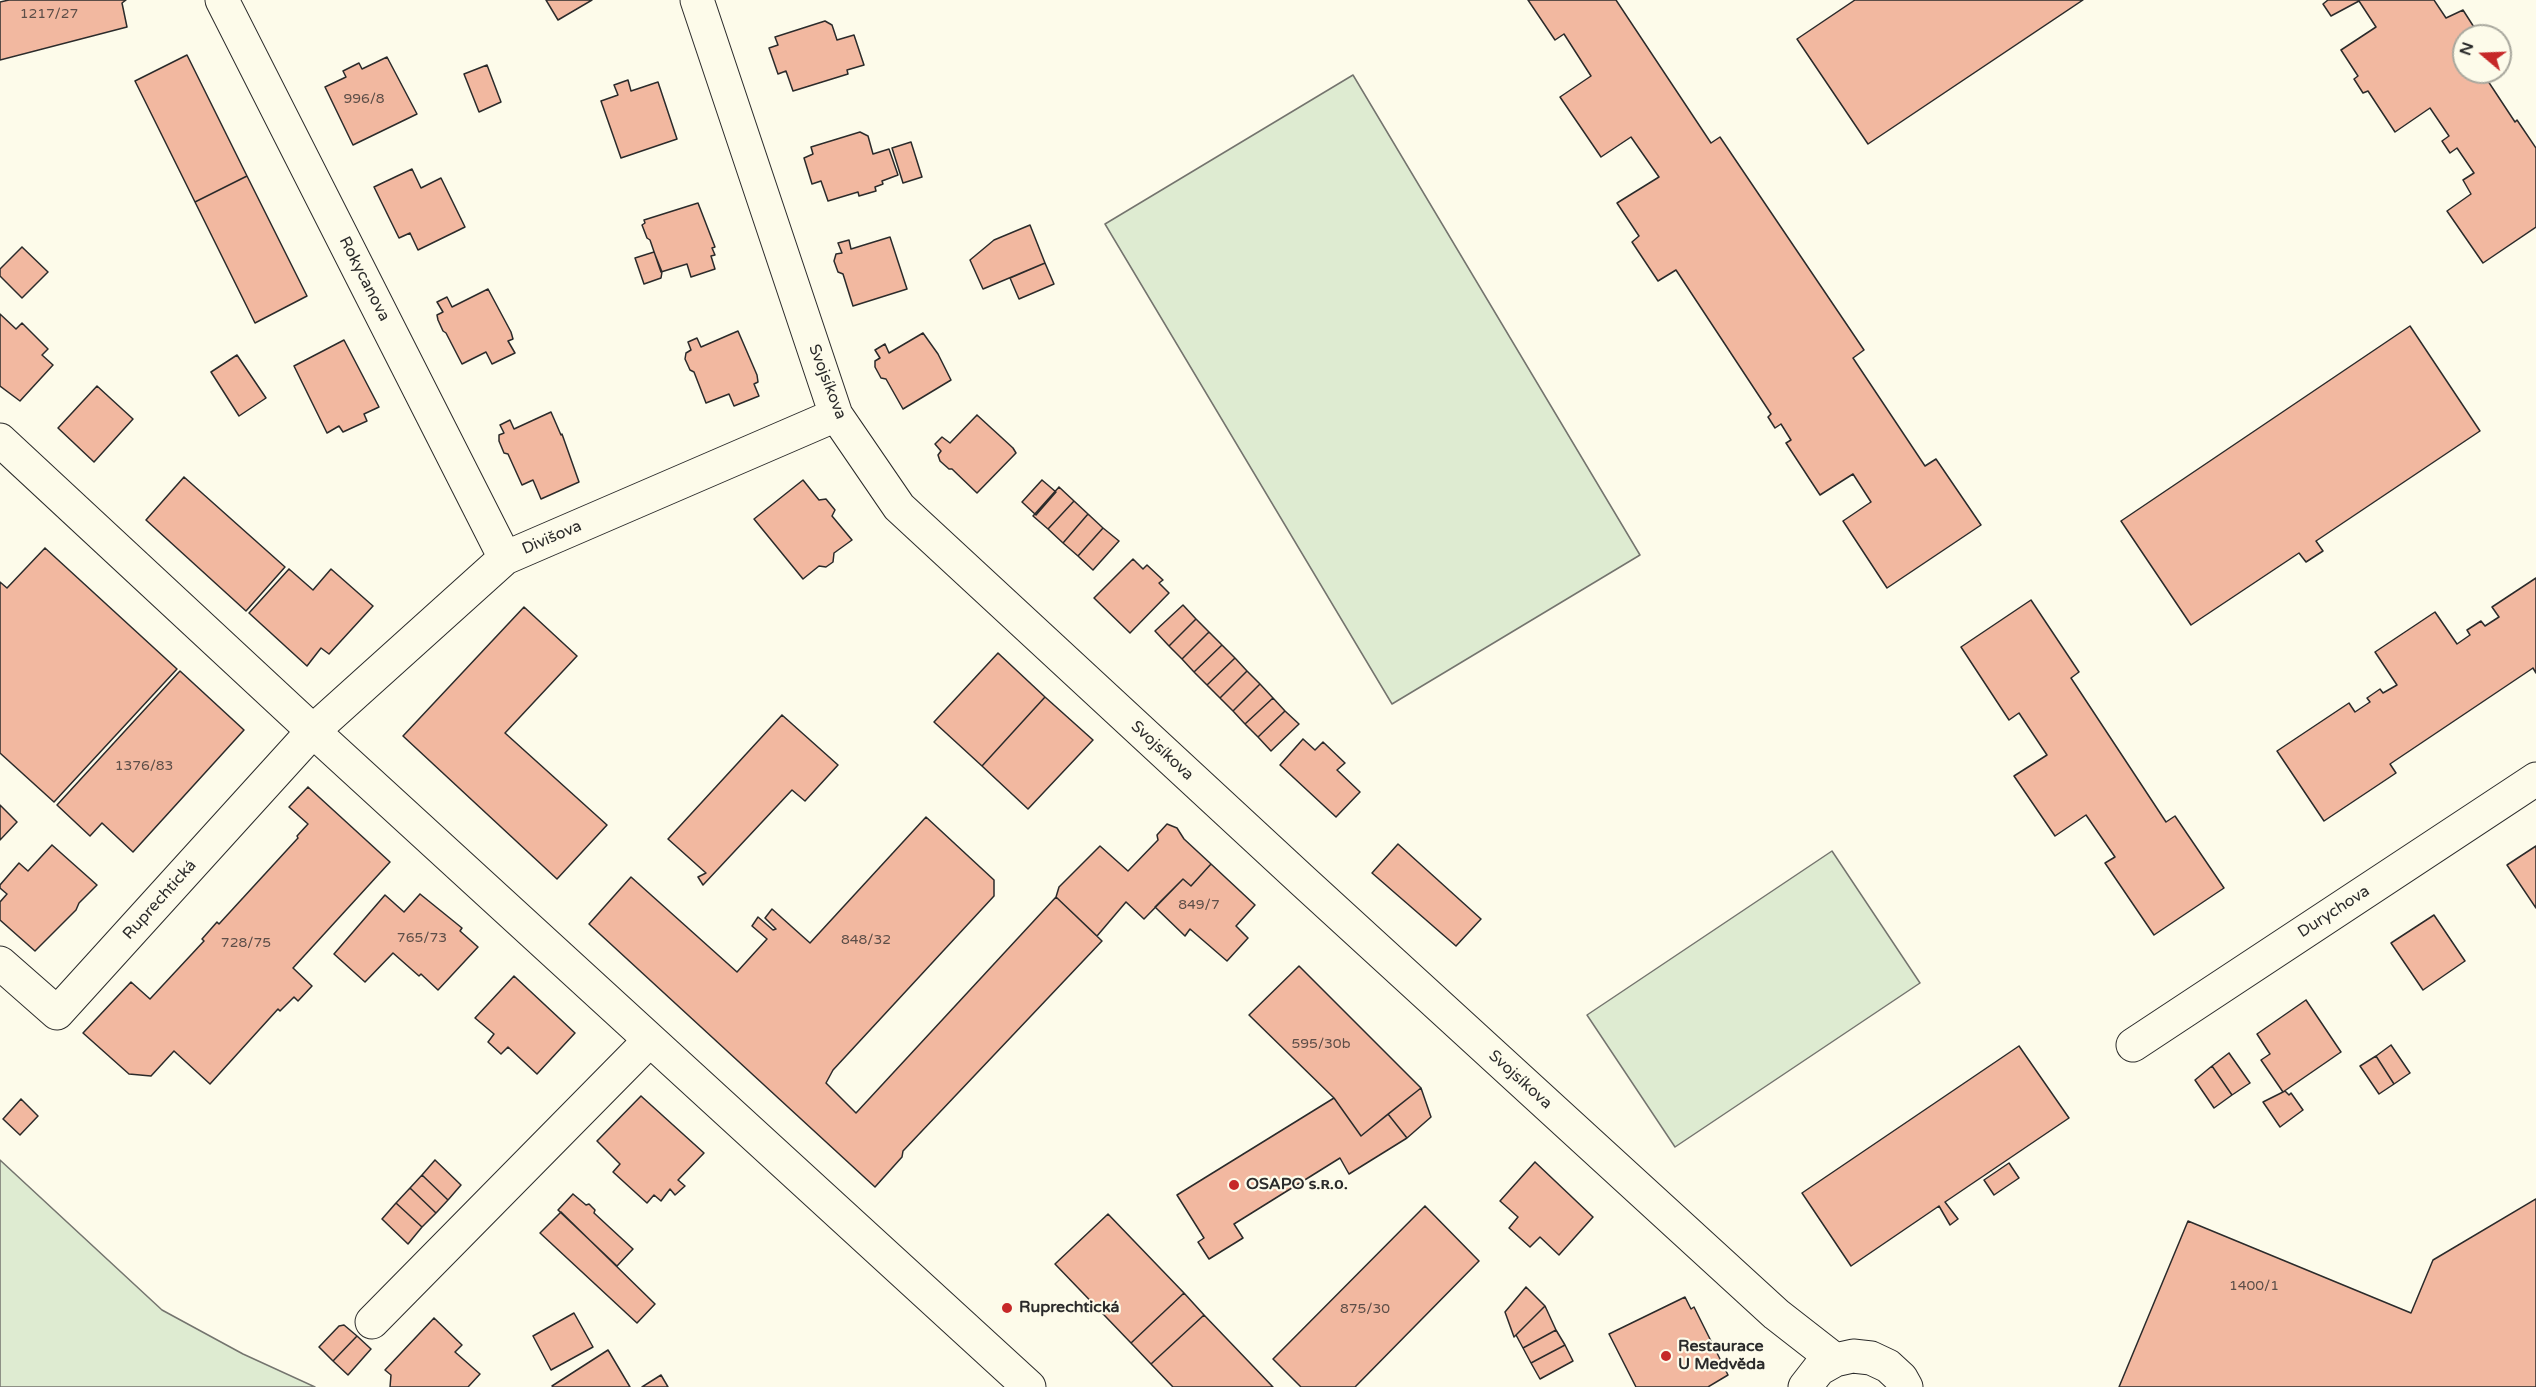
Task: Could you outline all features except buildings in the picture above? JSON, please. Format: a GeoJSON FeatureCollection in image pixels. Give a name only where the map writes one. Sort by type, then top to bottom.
{"type":"FeatureCollection","features":[{"type":"Feature","properties":{"kind":"street","name":"Rokycanova"},"geometry":{"type":"LineString","coordinates":[[222,0],[505,558]]}},
{"type":"Feature","properties":{"kind":"street","name":"Svojsíkova"},"geometry":{"type":"LineString","coordinates":[[697,0],[836,415],[899,507],[1303,882],[1750,1290],[1792,1328],[1835,1360]]}},
{"type":"Feature","properties":{"kind":"street","name":"Divišova"},"geometry":{"type":"LineString","coordinates":[[313,731],[505,558],[836,415]]}},
{"type":"Feature","properties":{"kind":"street"},"geometry":{"type":"LineString","coordinates":[[0,440],[313,731],[1029,1387]]}},
{"type":"Feature","properties":{"kind":"street","name":"Ruprechtická"},"geometry":{"type":"LineString","coordinates":[[0,963],[57,1013],[313,731]]}},
{"type":"Feature","properties":{"kind":"street","name":"Durychova"},"geometry":{"type":"LineString","coordinates":[[2133,1045],[2536,779]]}},
{"type":"Feature","properties":{"kind":"street"},"geometry":{"type":"LineString","coordinates":[[372,1322],[650,1040]]}},
{"type":"Feature","properties":{"kind":"street"},"geometry":{"type":"LineString","coordinates":[[1805,1387],[1819,1369],[1835,1360],[1853,1356],[1871,1358],[1888,1366],[1901,1378],[1906,1387]]}},
{"type":"Feature","properties":{"kind":"green space"},"geometry":{"type":"Polygon","coordinates":[[[1353,75],[1640,555],[1392,704],[1105,224],[1353,75]]]}},
{"type":"Feature","properties":{"kind":"green space"},"geometry":{"type":"Polygon","coordinates":[[[1832,851],[1920,983],[1675,1147],[1587,1015],[1832,851]]]}},
{"type":"Feature","properties":{"kind":"green space"},"geometry":{"type":"Polygon","coordinates":[[[0,1160],[162,1310],[243,1354],[315,1387],[0,1387],[0,1160]]]}},
{"type":"Feature","properties":{"kind":"place","name":"OSAPO s.ʀ.ᴏ."},"geometry":{"type":"Point","coordinates":[1234,1185]}},
{"type":"Feature","properties":{"kind":"place","name":"Ruprechtická"},"geometry":{"type":"Point","coordinates":[1007,1308]}},
{"type":"Feature","properties":{"kind":"place","name":"Restaurace U Medvěda"},"geometry":{"type":"Point","coordinates":[1666,1356]}}]}
